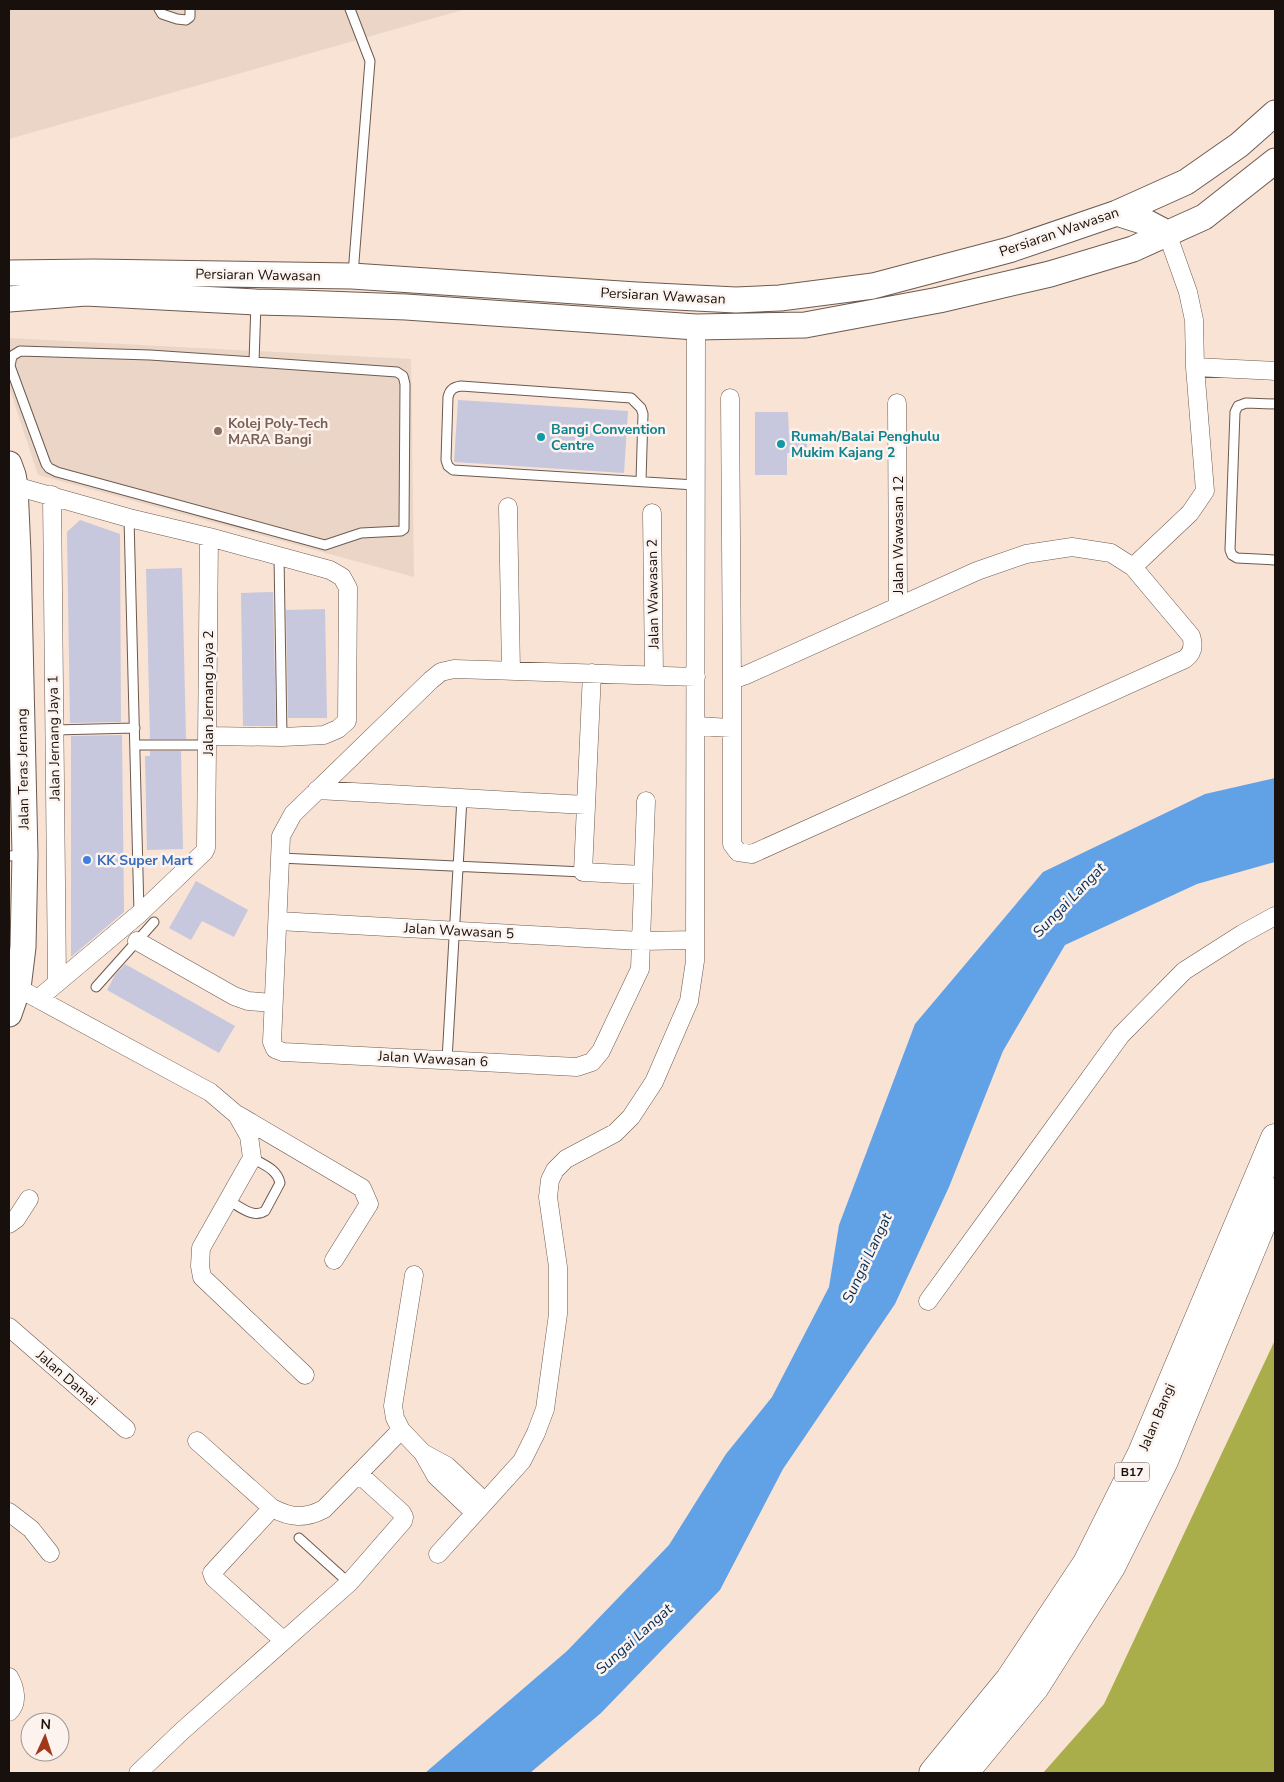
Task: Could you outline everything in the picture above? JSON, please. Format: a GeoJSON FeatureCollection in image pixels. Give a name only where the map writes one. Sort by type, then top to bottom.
{"type":"FeatureCollection","features":[{"type":"Feature","properties":{"kind":"main road","name":"Persiaran Wawasan"},"geometry":{"type":"LineString","coordinates":[[11,272],[352,276],[636,295],[736,300],[780,298],[873,286],[1009,250],[1117,213],[1186,182],[1240,144],[1275,113]]}},
{"type":"Feature","properties":{"kind":"main road","name":"Persiaran Wawasan"},"geometry":{"type":"LineString","coordinates":[[12,300],[86,292],[256,302],[406,307],[696,327],[805,325],[938,300],[1050,274],[1133,249],[1204,217],[1275,161]]}},
{"type":"Feature","properties":{"kind":"main road"},"geometry":{"type":"LineString","coordinates":[[1117,213],[1148,223],[1167,233],[1169,215],[1175,199],[1186,182]]}},
{"type":"Feature","properties":{"kind":"main road"},"geometry":{"type":"LineString","coordinates":[[300,302],[322,296],[352,276],[371,293],[406,307]]}},
{"type":"Feature","properties":{"kind":"main road"},"geometry":{"type":"LineString","coordinates":[[636,295],[674,306],[696,327],[712,310],[736,300]]}},
{"type":"Feature","properties":{"kind":"main road","name":"Jalan Teras Jernang"},"geometry":{"type":"LineString","coordinates":[[9,1014],[28,994],[17,856],[12,475]]}},
{"type":"Feature","properties":{"kind":"main road","name":"Jalan Bangi"},"geometry":{"type":"LineString","coordinates":[[933,1773],[1010,1678],[1087,1563],[1142,1453],[1275,1138]]}},
{"type":"Feature","properties":{"kind":"main road","name":"Jalan Bangi"},"geometry":{"type":"LineString","coordinates":[[964,1773],[1035,1687],[1111,1567],[1164,1462],[1275,1192]]}},
{"type":"Feature","properties":{"kind":"street"},"geometry":{"type":"LineString","coordinates":[[1133,567],[1190,513],[1205,491],[1195,366],[1194,320],[1188,292],[1167,233]]}},
{"type":"Feature","properties":{"kind":"street"},"geometry":{"type":"LineString","coordinates":[[438,1554],[522,1461],[545,1409],[558,1314],[558,1267],[548,1197],[550,1180],[555,1170],[566,1159],[615,1133],[632,1117],[654,1082],[689,1001],[695,962],[696,327]]}},
{"type":"Feature","properties":{"kind":"street"},"geometry":{"type":"LineString","coordinates":[[1195,366],[1275,371]]}},
{"type":"Feature","properties":{"kind":"street"},"geometry":{"type":"LineString","coordinates":[[730,398],[732,844],[738,852],[752,854],[1185,659],[1190,655],[1194,643],[1191,636],[1133,567],[1111,553],[1072,547],[1026,554],[978,571],[746,676],[732,680]]}},
{"type":"Feature","properties":{"kind":"street","name":"Jalan Wawasan 12"},"geometry":{"type":"LineString","coordinates":[[897,403],[898,607]]}},
{"type":"Feature","properties":{"kind":"street"},"geometry":{"type":"LineString","coordinates":[[12,475],[52,496],[330,570],[342,577],[348,588],[347,721],[338,729],[324,735],[208,741]]}},
{"type":"Feature","properties":{"kind":"street","name":"Jalan Jernang Jaya 1"},"geometry":{"type":"LineString","coordinates":[[52,496],[57,981]]}},
{"type":"Feature","properties":{"kind":"street"},"geometry":{"type":"LineString","coordinates":[[508,507],[511,671]]}},
{"type":"Feature","properties":{"kind":"street","name":"Jalan Wawasan 2"},"geometry":{"type":"LineString","coordinates":[[652,513],[654,675]]}},
{"type":"Feature","properties":{"kind":"street","name":"Jalan Jernang Jaya 2"},"geometry":{"type":"LineString","coordinates":[[146,918],[206,848],[209,537]]}},
{"type":"Feature","properties":{"kind":"street"},"geometry":{"type":"LineString","coordinates":[[137,941],[234,996],[273,1003],[281,836],[293,814],[440,672],[454,669],[696,677]]}},
{"type":"Feature","properties":{"kind":"street"},"geometry":{"type":"LineString","coordinates":[[592,673],[583,872],[643,875]]}},
{"type":"Feature","properties":{"kind":"street"},"geometry":{"type":"LineString","coordinates":[[696,726],[731,728]]}},
{"type":"Feature","properties":{"kind":"street"},"geometry":{"type":"LineString","coordinates":[[317,790],[586,805]]}},
{"type":"Feature","properties":{"kind":"street"},"geometry":{"type":"LineString","coordinates":[[641,941],[646,801]]}},
{"type":"Feature","properties":{"kind":"street"},"geometry":{"type":"LineString","coordinates":[[928,1301],[1121,1035],[1184,971],[1242,934],[1275,916]]}},
{"type":"Feature","properties":{"kind":"street"},"geometry":{"type":"LineString","coordinates":[[28,994],[57,981],[146,918]]}},
{"type":"Feature","properties":{"kind":"street","name":"Jalan Wawasan 5"},"geometry":{"type":"LineString","coordinates":[[278,922],[641,941],[695,940]]}},
{"type":"Feature","properties":{"kind":"street","name":"Jalan Wawasan 6"},"geometry":{"type":"LineString","coordinates":[[273,1003],[272,1042],[274,1049],[283,1052],[577,1067],[592,1062],[601,1052],[640,969],[641,941]]}},
{"type":"Feature","properties":{"kind":"street"},"geometry":{"type":"LineString","coordinates":[[28,994],[210,1092],[238,1115],[323,1163],[362,1188],[369,1204],[334,1260]]}},
{"type":"Feature","properties":{"kind":"street"},"geometry":{"type":"LineString","coordinates":[[238,1115],[249,1136],[252,1158],[201,1248],[200,1266],[202,1277],[305,1375]]}},
{"type":"Feature","properties":{"kind":"street"},"geometry":{"type":"LineString","coordinates":[[9,1224],[16,1219],[29,1199]]}},
{"type":"Feature","properties":{"kind":"street"},"geometry":{"type":"LineString","coordinates":[[414,1275],[393,1406],[395,1418],[401,1430],[423,1453],[448,1466],[480,1508]]}},
{"type":"Feature","properties":{"kind":"street","name":"Jalan Damai"},"geometry":{"type":"LineString","coordinates":[[9,1327],[126,1429]]}},
{"type":"Feature","properties":{"kind":"street"},"geometry":{"type":"LineString","coordinates":[[197,1441],[272,1508],[283,1514],[300,1516],[312,1515],[324,1509],[401,1430]]}},
{"type":"Feature","properties":{"kind":"street"},"geometry":{"type":"LineString","coordinates":[[138,1773],[182,1731],[349,1583],[403,1521],[402,1513],[358,1474]]}},
{"type":"Feature","properties":{"kind":"street"},"geometry":{"type":"LineString","coordinates":[[272,1508],[212,1573],[214,1578],[284,1641]]}},
{"type":"Feature","properties":{"kind":"street"},"geometry":{"type":"LineString","coordinates":[[9,1512],[30,1529],[50,1553]]}},
{"type":"Feature","properties":{"kind":"street"},"geometry":{"type":"LineString","coordinates":[[9,1677],[14,1686],[15,1698],[13,1708],[9,1712]]}},
{"type":"Feature","properties":{"kind":"lane"},"geometry":{"type":"LineString","coordinates":[[159,9],[162,14],[177,20],[186,20],[190,17],[190,9]]}},
{"type":"Feature","properties":{"kind":"lane"},"geometry":{"type":"LineString","coordinates":[[350,9],[370,61],[352,276]]}},
{"type":"Feature","properties":{"kind":"lane"},"geometry":{"type":"LineString","coordinates":[[254,362],[256,302]]}},
{"type":"Feature","properties":{"kind":"lane"},"geometry":{"type":"LineString","coordinates":[[20,351],[150,355],[254,362],[397,372],[403,376],[405,384],[404,530],[361,533],[325,545],[57,472],[46,464],[10,366],[12,356],[20,351]]}},
{"type":"Feature","properties":{"kind":"lane"},"geometry":{"type":"LineString","coordinates":[[641,481],[643,414],[641,408],[631,398],[461,386],[454,387],[450,392],[448,397],[446,460],[448,466],[454,470],[695,485]]}},
{"type":"Feature","properties":{"kind":"lane"},"geometry":{"type":"LineString","coordinates":[[1275,404],[1246,403],[1238,406],[1235,412],[1230,550],[1237,558],[1275,560]]}},
{"type":"Feature","properties":{"kind":"lane"},"geometry":{"type":"LineString","coordinates":[[96,987],[137,941],[146,918],[135,745],[129,518]]}},
{"type":"Feature","properties":{"kind":"lane"},"geometry":{"type":"LineString","coordinates":[[279,556],[282,737]]}},
{"type":"Feature","properties":{"kind":"lane"},"geometry":{"type":"LineString","coordinates":[[54,730],[135,728]]}},
{"type":"Feature","properties":{"kind":"lane"},"geometry":{"type":"LineString","coordinates":[[135,745],[208,741]]}},
{"type":"Feature","properties":{"kind":"lane"},"geometry":{"type":"LineString","coordinates":[[447,1060],[462,798]]}},
{"type":"Feature","properties":{"kind":"lane"},"geometry":{"type":"LineString","coordinates":[[280,858],[583,872]]}},
{"type":"Feature","properties":{"kind":"lane"},"geometry":{"type":"LineString","coordinates":[[228,1200],[253,1214],[260,1214],[265,1211],[280,1183],[274,1170],[252,1158]]}},
{"type":"Feature","properties":{"kind":"lane"},"geometry":{"type":"LineString","coordinates":[[299,1538],[349,1583]]}},
{"type":"Feature","properties":{"kind":"shaded area"},"geometry":{"type":"Polygon","coordinates":[[[9,9],[466,9],[9,139],[9,9]]]}},
{"type":"Feature","properties":{"kind":"shaded area","name":"Kolej Poly-Tech MARA Bangi"},"geometry":{"type":"Polygon","coordinates":[[[9,338],[411,359],[414,577],[38,475],[9,387],[9,338]]]}},
{"type":"Feature","properties":{"kind":"green space"},"geometry":{"type":"Polygon","coordinates":[[[1275,1340],[1275,1773],[1043,1773],[1104,1704],[1275,1340]]]}},
{"type":"Feature","properties":{"kind":"water","name":"Sungai Langat"},"geometry":{"type":"Polygon","coordinates":[[[1275,778],[1275,862],[1197,884],[1065,945],[1003,1051],[949,1187],[895,1304],[783,1469],[720,1590],[601,1713],[530,1773],[425,1773],[567,1651],[669,1545],[726,1454],[772,1397],[829,1287],[839,1225],[915,1024],[1043,872],[1205,794],[1275,778]]]}},
{"type":"Feature","properties":{"kind":"building","name":"Bangi Convention Centre"},"geometry":{"type":"Polygon","coordinates":[[[458,400],[628,411],[624,473],[454,462],[458,400]]]}},
{"type":"Feature","properties":{"kind":"building","name":"Rumah/Balai Penghulu Mukim Kajang 2"},"geometry":{"type":"Polygon","coordinates":[[[755,412],[788,412],[789,435],[807,435],[807,453],[787,453],[787,475],[755,475],[755,412]]]}},
{"type":"Feature","properties":{"kind":"building"},"geometry":{"type":"Polygon","coordinates":[[[80,520],[120,534],[121,722],[70,723],[67,532],[80,520]]]}},
{"type":"Feature","properties":{"kind":"building"},"geometry":{"type":"Polygon","coordinates":[[[182,568],[186,739],[150,739],[146,569],[182,568]]]}},
{"type":"Feature","properties":{"kind":"building"},"geometry":{"type":"Polygon","coordinates":[[[273,592],[276,726],[243,726],[241,593],[273,592]]]}},
{"type":"Feature","properties":{"kind":"building"},"geometry":{"type":"Polygon","coordinates":[[[325,609],[327,718],[288,718],[286,610],[325,609]]]}},
{"type":"Feature","properties":{"kind":"building"},"geometry":{"type":"Polygon","coordinates":[[[122,735],[124,912],[71,957],[71,736],[122,735]]]}},
{"type":"Feature","properties":{"kind":"building"},"geometry":{"type":"Polygon","coordinates":[[[150,751],[181,751],[183,849],[147,850],[145,756],[150,756],[150,751]]]}},
{"type":"Feature","properties":{"kind":"building"},"geometry":{"type":"Polygon","coordinates":[[[196,881],[248,910],[234,937],[202,921],[191,940],[169,928],[196,881]]]}},
{"type":"Feature","properties":{"kind":"building"},"geometry":{"type":"Polygon","coordinates":[[[125,964],[235,1026],[219,1053],[107,990],[115,975],[125,964]]]}},
{"type":"Feature","properties":{"kind":"place","name":"Kolej Poly-Tech MARA Bangi"},"geometry":{"type":"Point","coordinates":[218,431]}},
{"type":"Feature","properties":{"kind":"place","name":"Bangi Convention Centre"},"geometry":{"type":"Point","coordinates":[541,437]}},
{"type":"Feature","properties":{"kind":"place","name":"Rumah/Balai Penghulu Mukim Kajang 2"},"geometry":{"type":"Point","coordinates":[781,444]}},
{"type":"Feature","properties":{"kind":"place","name":"KK Super Mart"},"geometry":{"type":"Point","coordinates":[87,860]}}]}
